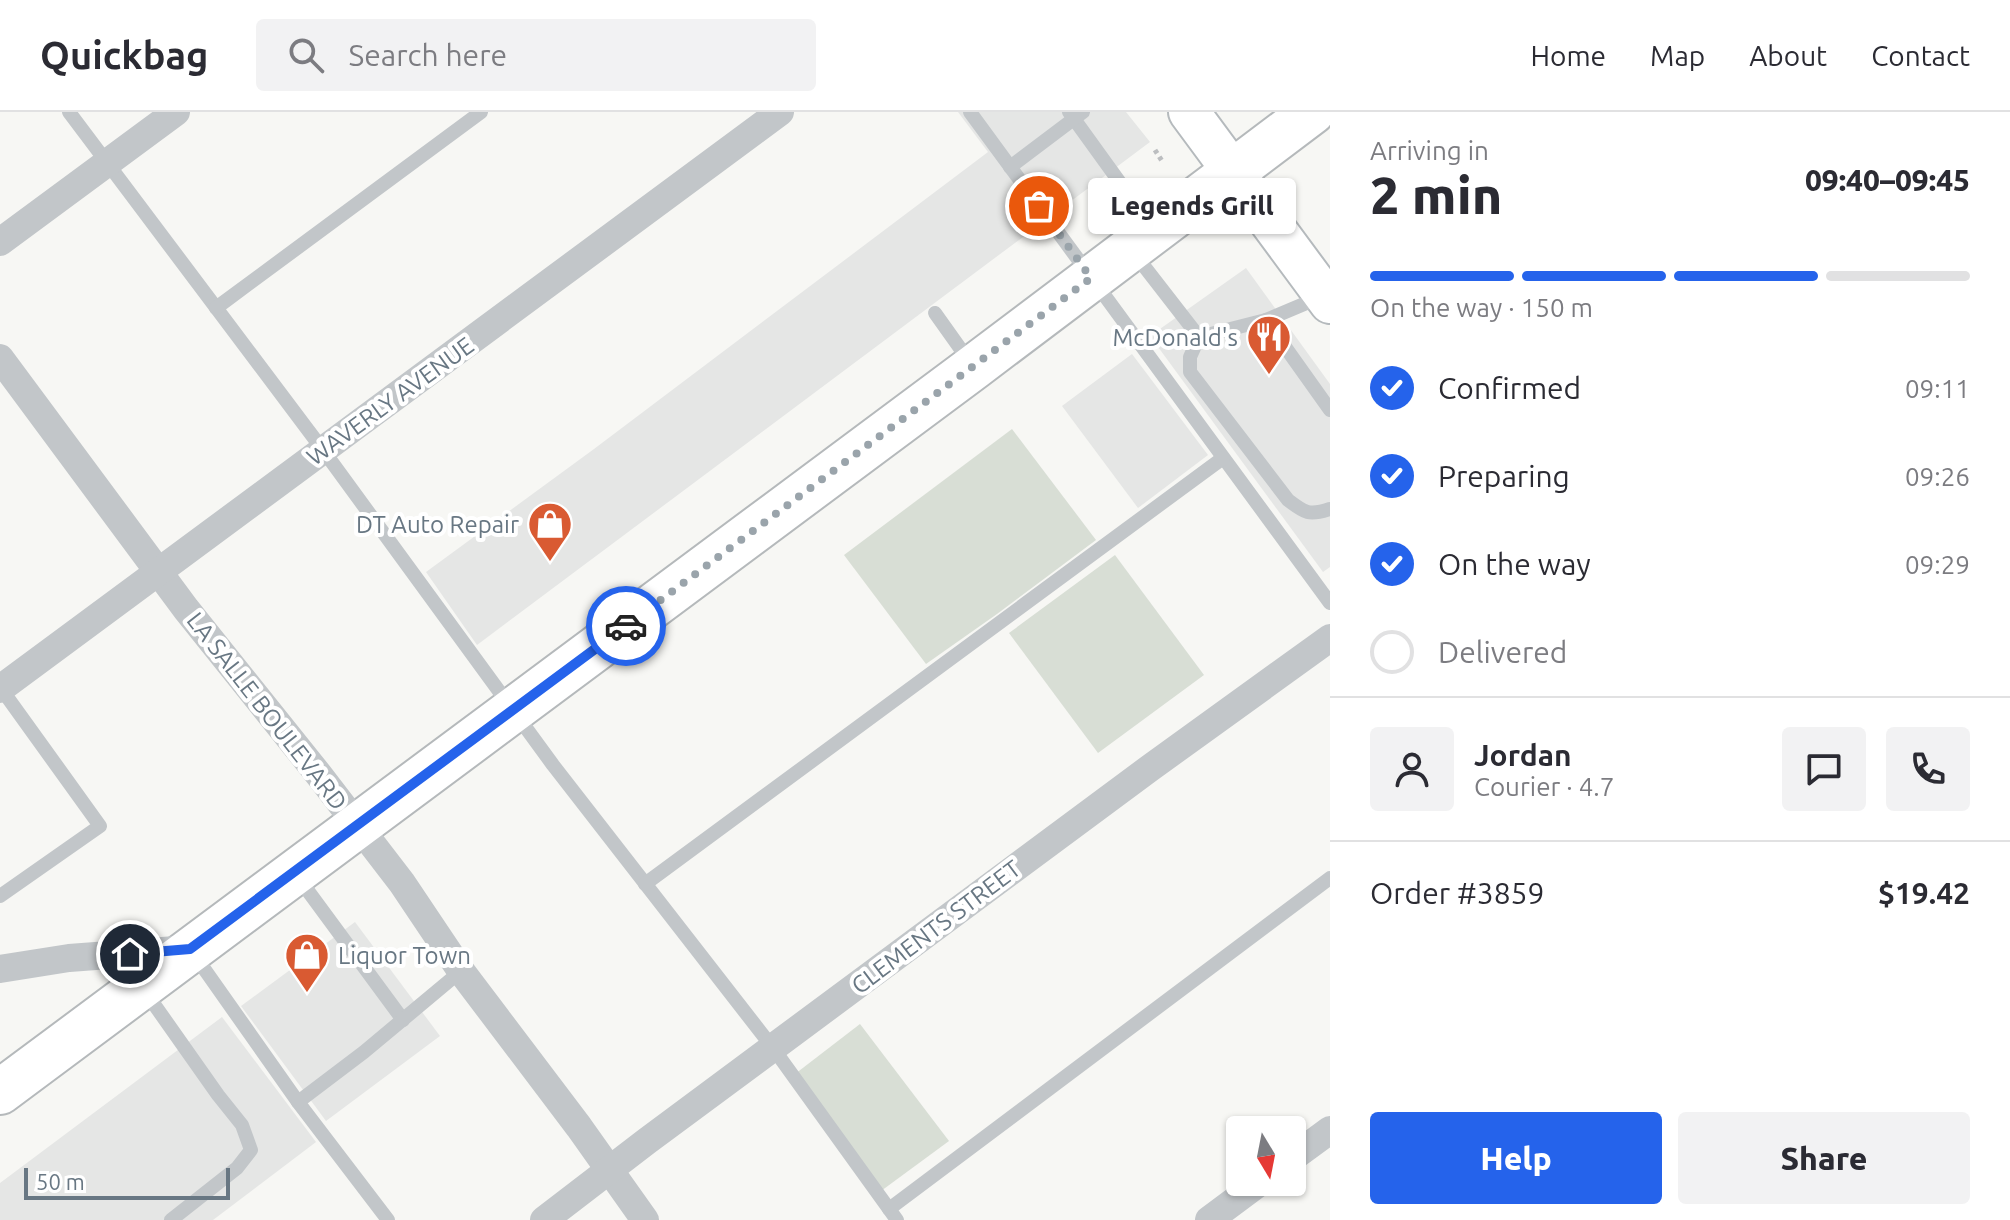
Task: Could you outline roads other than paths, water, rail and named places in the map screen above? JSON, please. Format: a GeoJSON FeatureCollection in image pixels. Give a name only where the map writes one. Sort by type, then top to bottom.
{"type":"FeatureCollection","features":[{"type":"Feature","properties":{"kind":"highway"},"geometry":{"type":"LineString","coordinates":[[4,1081],[141,987],[1312,112]]}},
{"type":"Feature","properties":{"kind":"street"},"geometry":{"type":"LineString","coordinates":[[0,242],[176,112]]}},
{"type":"Feature","properties":{"kind":"street","name":"WAVERLY AVENUE"},"geometry":{"type":"LineString","coordinates":[[0,688],[780,112]]}},
{"type":"Feature","properties":{"kind":"street"},"geometry":{"type":"LineString","coordinates":[[1189,112],[1328,296]]}},
{"type":"Feature","properties":{"kind":"street","name":"LA SALLE BOULEVARD"},"geometry":{"type":"LineString","coordinates":[[0,358],[158,572],[402,883],[461,971],[645,1220]]}},
{"type":"Feature","properties":{"kind":"street","name":"CLEMENTS STREET"},"geometry":{"type":"LineString","coordinates":[[544,1220],[1150,768],[1330,638]]}},
{"type":"Feature","properties":{"kind":"street"},"geometry":{"type":"LineString","coordinates":[[0,969],[69,958],[190,949]]}},
{"type":"Feature","properties":{"kind":"street"},"geometry":{"type":"LineString","coordinates":[[1306,1148],[1330,1130]]}},
{"type":"Feature","properties":{"kind":"street"},"geometry":{"type":"LineString","coordinates":[[1209,1220],[1241,1196]]}},
{"type":"Feature","properties":{"kind":"lane"},"geometry":{"type":"LineString","coordinates":[[69,112],[323,450],[513,710],[773,1048],[893,1214],[1330,878]]}},
{"type":"Feature","properties":{"kind":"lane"},"geometry":{"type":"LineString","coordinates":[[216,308],[481,112]]}},
{"type":"Feature","properties":{"kind":"lane"},"geometry":{"type":"LineString","coordinates":[[970,112],[1330,603]]}},
{"type":"Feature","properties":{"kind":"lane"},"geometry":{"type":"LineString","coordinates":[[1010,167],[1076,114],[1142,239],[1199,337]]}},
{"type":"Feature","properties":{"kind":"lane"},"geometry":{"type":"LineString","coordinates":[[1199,337],[1266,320],[1328,296]]}},
{"type":"Feature","properties":{"kind":"lane"},"geometry":{"type":"LineString","coordinates":[[935,313],[974,367]]}},
{"type":"Feature","properties":{"kind":"lane"},"geometry":{"type":"LineString","coordinates":[[1266,320],[1330,410]]}},
{"type":"Feature","properties":{"kind":"lane"},"geometry":{"type":"LineString","coordinates":[[1199,337],[1190,357],[1190,372],[1288,500],[1302,511],[1314,515],[1330,509]]}},
{"type":"Feature","properties":{"kind":"lane"},"geometry":{"type":"LineString","coordinates":[[645,884],[1223,458]]}},
{"type":"Feature","properties":{"kind":"lane"},"geometry":{"type":"LineString","coordinates":[[0,688],[100,826],[0,896]]}},
{"type":"Feature","properties":{"kind":"lane"},"geometry":{"type":"LineString","coordinates":[[295,872],[403,1020]]}},
{"type":"Feature","properties":{"kind":"lane"},"geometry":{"type":"LineString","coordinates":[[190,949],[298,1102],[388,1220]]}},
{"type":"Feature","properties":{"kind":"lane"},"geometry":{"type":"LineString","coordinates":[[298,1102],[461,971]]}},
{"type":"Feature","properties":{"kind":"lane"},"geometry":{"type":"LineString","coordinates":[[141,987],[242,1125],[251,1150],[237,1168],[171,1220]]}},
{"type":"Feature","properties":{"kind":"place","name":"Legends Grill"},"geometry":{"type":"Point","coordinates":[1039,206]}},
{"type":"Feature","properties":{"kind":"place","name":"McDonald's"},"geometry":{"type":"Point","coordinates":[1269,376]}},
{"type":"Feature","properties":{"kind":"place","name":"DT Auto Repair"},"geometry":{"type":"Point","coordinates":[550,563]}},
{"type":"Feature","properties":{"kind":"place","name":"Liquor Town"},"geometry":{"type":"Point","coordinates":[307,994]}}]}
